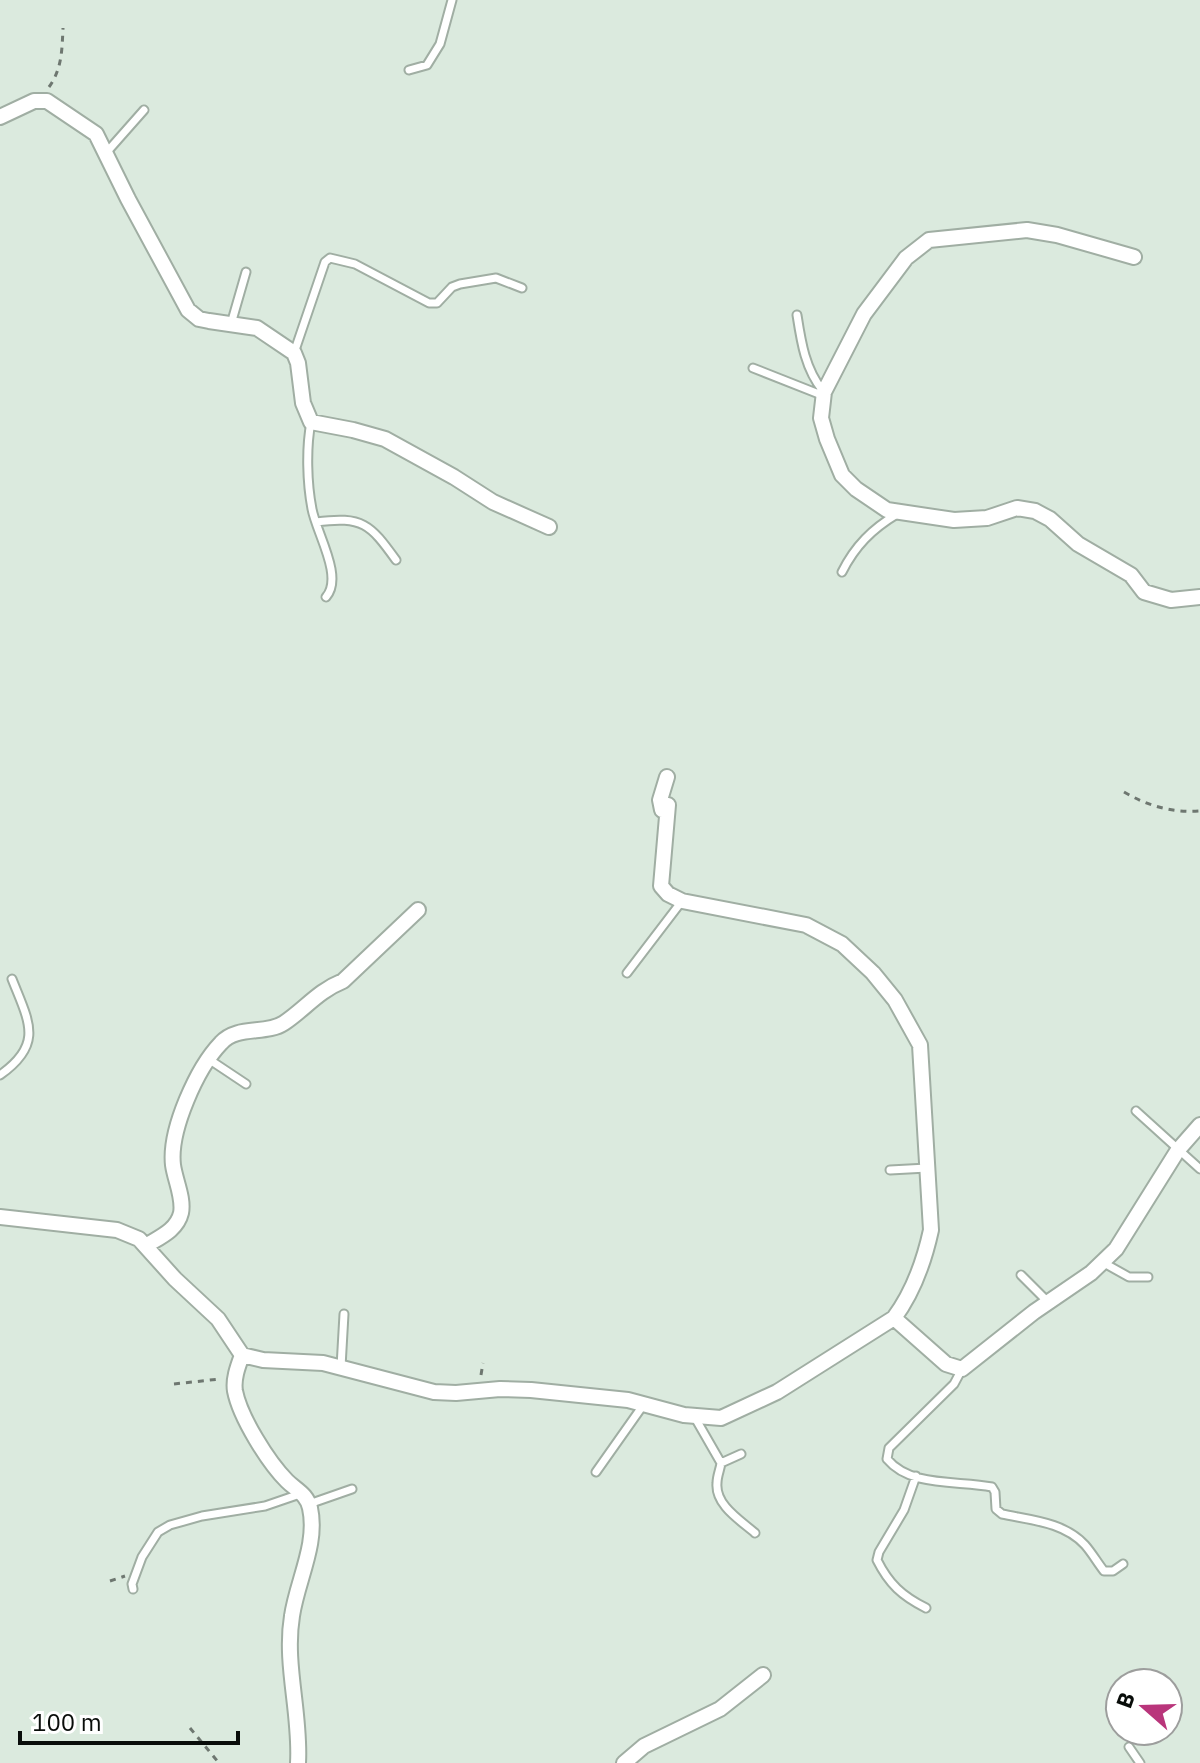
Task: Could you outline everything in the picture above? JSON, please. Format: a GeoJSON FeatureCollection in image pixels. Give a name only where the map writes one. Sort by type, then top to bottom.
{"type":"FeatureCollection","features":[{"type":"Feature","properties":{"kind":"street"},"geometry":{"type":"LineString","coordinates":[[0,117],[19,106],[41,100],[55,105],[91,129],[188,310],[199,319],[257,328],[294,353],[303,403],[311,422],[385,439],[493,502],[549,527]]}},
{"type":"Feature","properties":{"kind":"street"},"geometry":{"type":"LineString","coordinates":[[1134,257],[1057,235],[1027,230],[929,240],[906,258],[864,314],[824,394],[821,418],[842,475],[875,503],[899,513],[954,520],[987,518],[1017,508],[1035,511],[1050,519],[1078,544],[1131,575],[1144,592],[1171,600],[1200,597]]}},
{"type":"Feature","properties":{"kind":"street"},"geometry":{"type":"LineString","coordinates":[[0,1217],[117,1230],[139,1239],[175,1279],[218,1319],[242,1355],[263,1360],[323,1363],[434,1392],[531,1390],[628,1400],[694,1416],[721,1418],[777,1392],[894,1318],[914,1284],[931,1230],[920,1045],[895,1000],[873,973],[842,944],[806,925],[682,901],[668,894],[661,886],[668,805],[662,810],[660,800],[667,777]]}},
{"type":"Feature","properties":{"kind":"street"},"geometry":{"type":"LineString","coordinates":[[147,1245],[173,1228],[181,1214],[173,1167],[175,1134],[191,1090],[221,1043],[229,1037],[281,1026],[308,1001],[343,981],[418,910]]}},
{"type":"Feature","properties":{"kind":"street"},"geometry":{"type":"LineString","coordinates":[[894,1318],[946,1364],[962,1369],[1104,1263],[1178,1150],[1200,1125]]}},
{"type":"Feature","properties":{"kind":"street"},"geometry":{"type":"LineString","coordinates":[[242,1355],[235,1377],[235,1390],[242,1410],[259,1442],[288,1482],[306,1499],[310,1539],[296,1594],[289,1640],[297,1705],[298,1763]]}},
{"type":"Feature","properties":{"kind":"street"},"geometry":{"type":"LineString","coordinates":[[624,1763],[644,1746],[720,1709],[763,1675]]}},
{"type":"Feature","properties":{"kind":"lane"},"geometry":{"type":"LineString","coordinates":[[409,70],[427,65],[440,44],[452,0]]}},
{"type":"Feature","properties":{"kind":"lane"},"geometry":{"type":"LineString","coordinates":[[106,153],[144,110]]}},
{"type":"Feature","properties":{"kind":"lane"},"geometry":{"type":"LineString","coordinates":[[294,353],[325,262],[330,258],[355,264],[429,303],[437,303],[452,287],[496,278],[522,288]]}},
{"type":"Feature","properties":{"kind":"lane"},"geometry":{"type":"LineString","coordinates":[[231,324],[246,272]]}},
{"type":"Feature","properties":{"kind":"lane"},"geometry":{"type":"LineString","coordinates":[[797,315],[807,361],[824,394]]}},
{"type":"Feature","properties":{"kind":"lane"},"geometry":{"type":"LineString","coordinates":[[753,368],[824,394]]}},
{"type":"Feature","properties":{"kind":"lane"},"geometry":{"type":"LineString","coordinates":[[311,422],[308,442],[310,492],[332,578],[332,591],[326,597]]}},
{"type":"Feature","properties":{"kind":"lane"},"geometry":{"type":"LineString","coordinates":[[842,572],[857,547],[879,524],[899,513]]}},
{"type":"Feature","properties":{"kind":"lane"},"geometry":{"type":"LineString","coordinates":[[316,522],[333,520],[364,525],[380,536],[396,560]]}},
{"type":"Feature","properties":{"kind":"lane"},"geometry":{"type":"LineString","coordinates":[[627,973],[682,901]]}},
{"type":"Feature","properties":{"kind":"lane"},"geometry":{"type":"LineString","coordinates":[[0,1075],[14,1065],[29,1044],[26,1013],[12,979]]}},
{"type":"Feature","properties":{"kind":"lane"},"geometry":{"type":"LineString","coordinates":[[210,1060],[246,1084]]}},
{"type":"Feature","properties":{"kind":"lane"},"geometry":{"type":"LineString","coordinates":[[1136,1111],[1200,1169]]}},
{"type":"Feature","properties":{"kind":"lane"},"geometry":{"type":"LineString","coordinates":[[890,1170],[927,1168]]}},
{"type":"Feature","properties":{"kind":"lane"},"geometry":{"type":"LineString","coordinates":[[1104,1263],[1129,1277],[1148,1277]]}},
{"type":"Feature","properties":{"kind":"lane"},"geometry":{"type":"LineString","coordinates":[[1021,1275],[1048,1302]]}},
{"type":"Feature","properties":{"kind":"lane"},"geometry":{"type":"LineString","coordinates":[[341,1367],[344,1314]]}},
{"type":"Feature","properties":{"kind":"lane"},"geometry":{"type":"LineString","coordinates":[[962,1369],[942,1397],[889,1448],[887,1459],[892,1465],[916,1476],[939,1482],[992,1487],[996,1509],[1002,1514],[1050,1524],[1069,1533],[1083,1542],[1104,1571],[1113,1571],[1123,1564]]}},
{"type":"Feature","properties":{"kind":"lane"},"geometry":{"type":"LineString","coordinates":[[596,1472],[644,1404]]}},
{"type":"Feature","properties":{"kind":"lane"},"geometry":{"type":"LineString","coordinates":[[694,1416],[721,1463],[716,1486],[719,1498],[755,1533]]}},
{"type":"Feature","properties":{"kind":"lane"},"geometry":{"type":"LineString","coordinates":[[721,1463],[741,1454]]}},
{"type":"Feature","properties":{"kind":"lane"},"geometry":{"type":"LineString","coordinates":[[916,1476],[904,1510],[877,1560],[892,1586],[926,1608]]}},
{"type":"Feature","properties":{"kind":"lane"},"geometry":{"type":"LineString","coordinates":[[133,1589],[142,1557],[158,1532],[187,1519],[352,1489]]}},
{"type":"Feature","properties":{"kind":"lane"},"geometry":{"type":"LineString","coordinates":[[1129,1747],[1140,1763]]}},
{"type":"Feature","properties":{"kind":"path"},"geometry":{"type":"LineString","coordinates":[[41,100],[57,75],[63,28]]}},
{"type":"Feature","properties":{"kind":"path"},"geometry":{"type":"LineString","coordinates":[[1124,792],[1159,808],[1200,811]]}},
{"type":"Feature","properties":{"kind":"path"},"geometry":{"type":"LineString","coordinates":[[174,1384],[235,1377]]}},
{"type":"Feature","properties":{"kind":"path"},"geometry":{"type":"LineString","coordinates":[[190,1728],[219,1763]]}}]}
